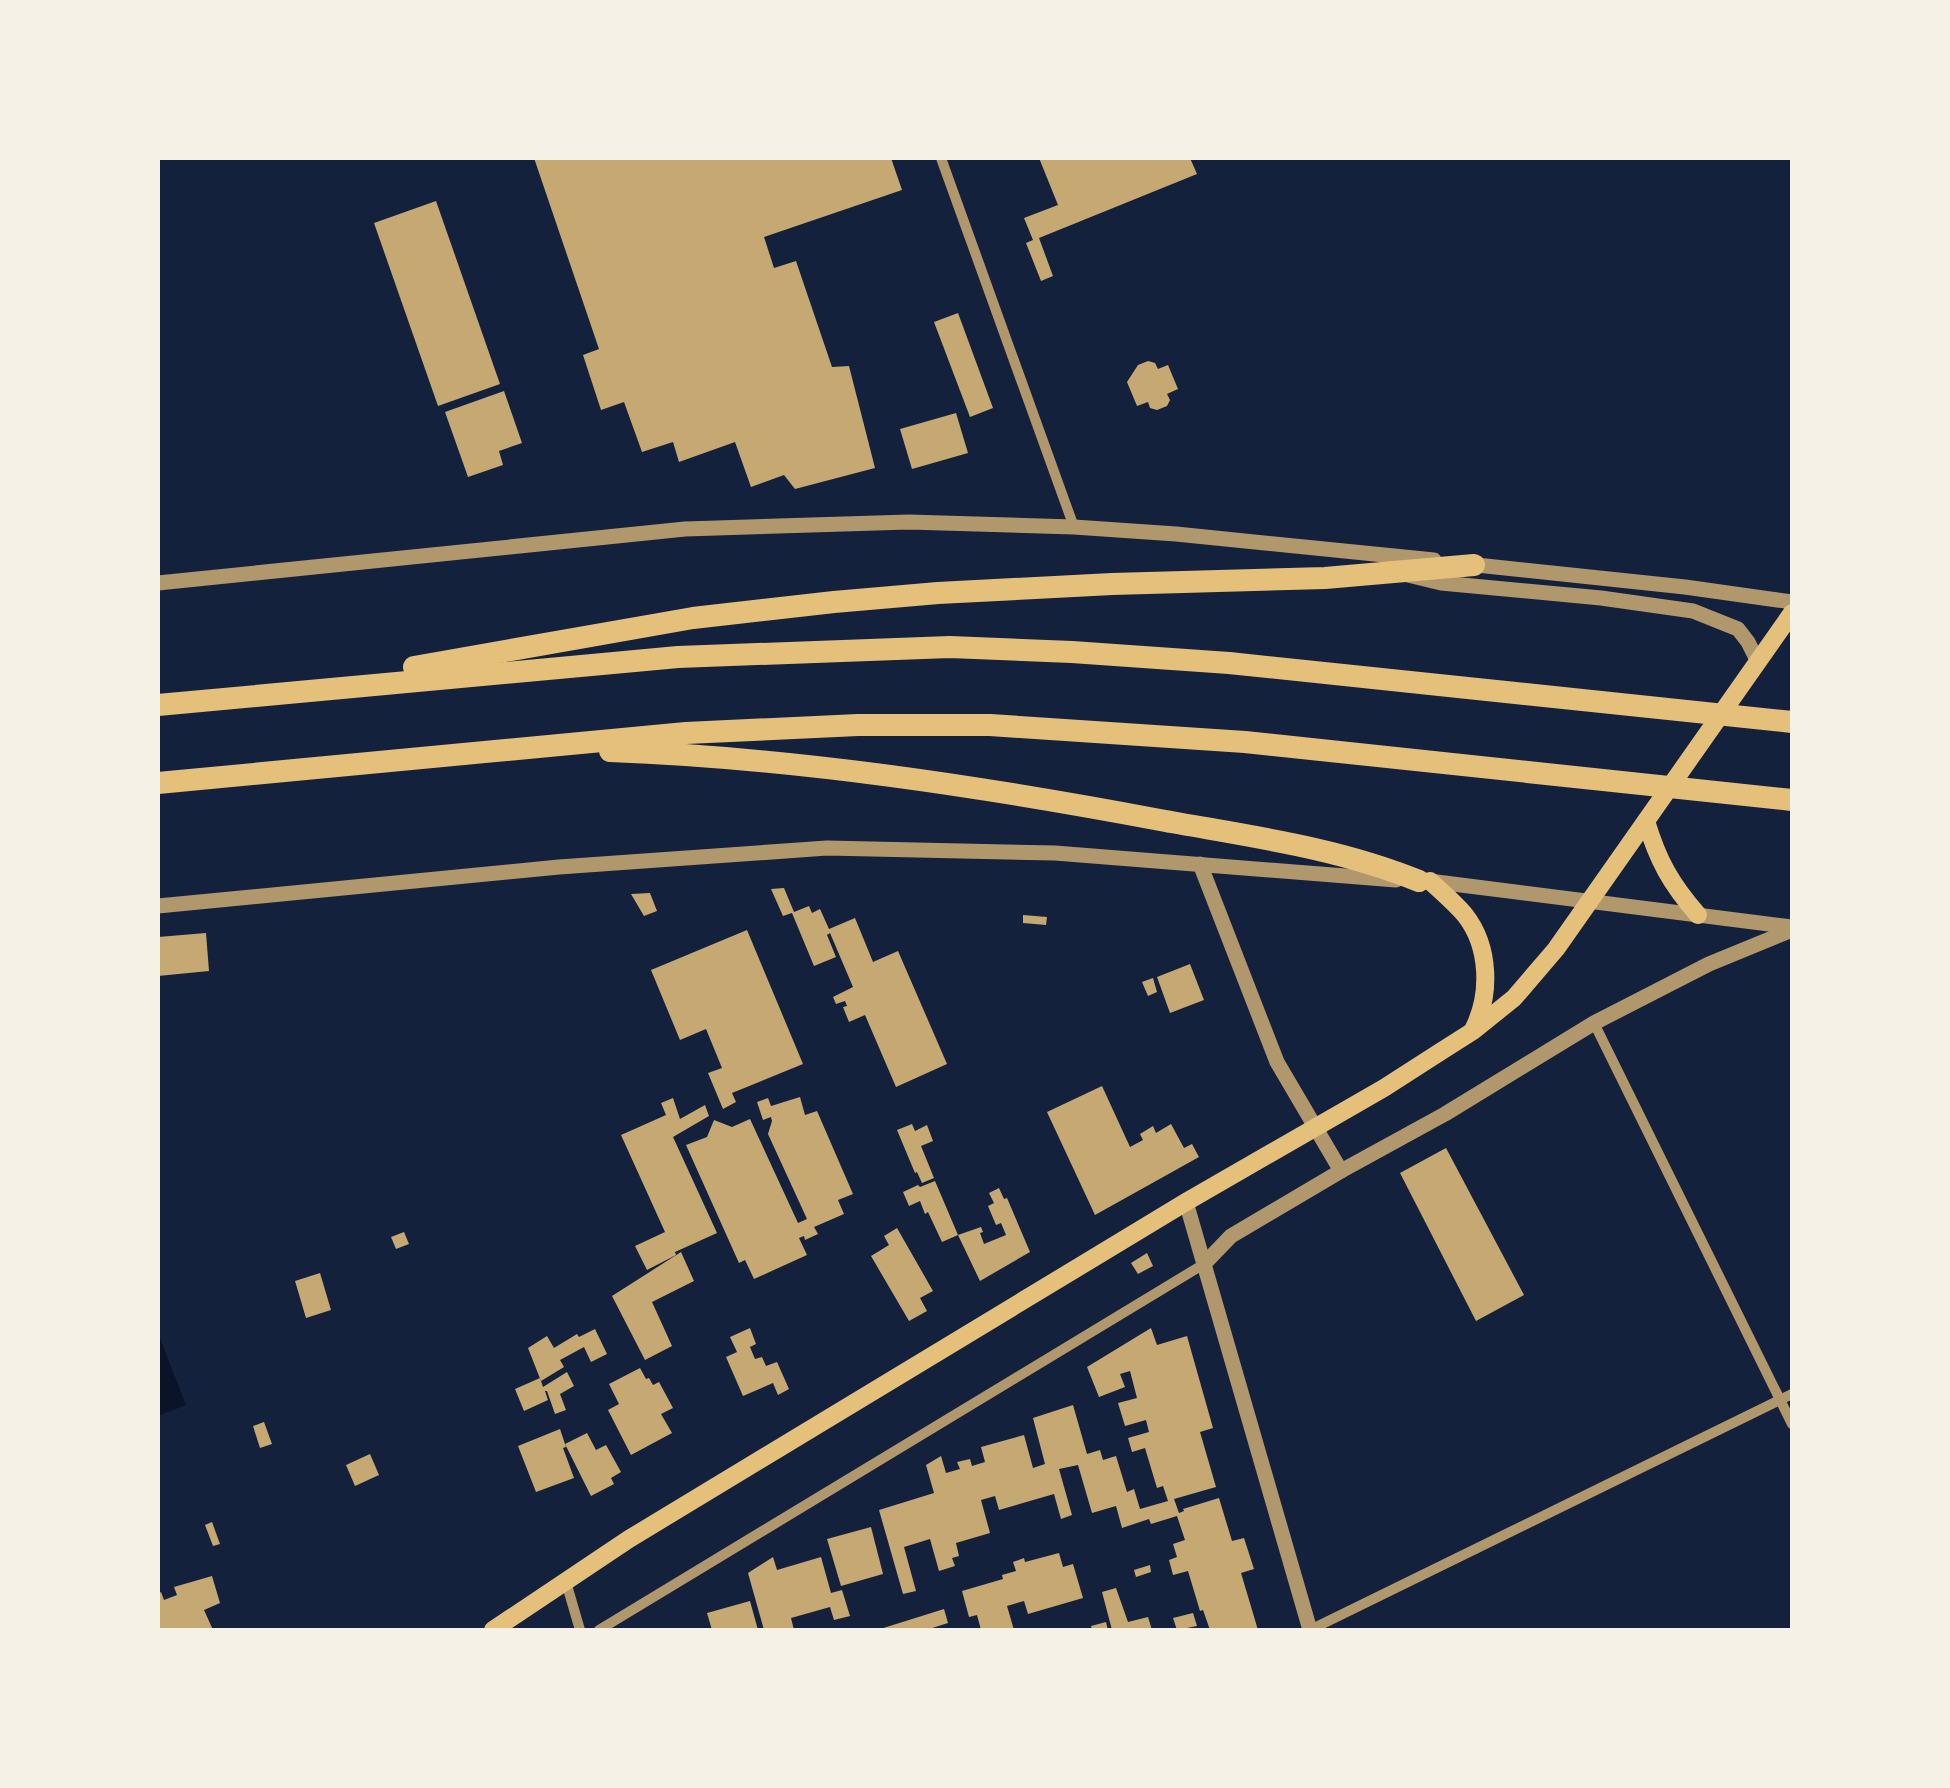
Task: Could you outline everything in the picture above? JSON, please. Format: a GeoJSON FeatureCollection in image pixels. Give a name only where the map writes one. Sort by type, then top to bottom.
{"type":"FeatureCollection","features":[{"type":"Feature","properties":{"kind":"highway"},"geometry":{"type":"LineString","coordinates":[[273,694],[551,642],[759,610],[938,593],[1324,578],[1474,564]]}},
{"type":"Feature","properties":{"kind":"highway"},"geometry":{"type":"LineString","coordinates":[[158,705],[678,657],[950,648],[1229,662],[1792,722]]}},
{"type":"Feature","properties":{"kind":"highway"},"geometry":{"type":"LineString","coordinates":[[158,783],[686,733],[809,726],[990,725],[1230,741],[1792,800]]}},
{"type":"Feature","properties":{"kind":"highway"},"geometry":{"type":"LineString","coordinates":[[516,748],[640,752],[746,761],[970,787],[1319,849],[1424,881]]}},
{"type":"Feature","properties":{"kind":"main road"},"geometry":{"type":"LineString","coordinates":[[493,1630],[629,1540],[1473,1031],[1531,980],[1792,613]]}},
{"type":"Feature","properties":{"kind":"main road"},"geometry":{"type":"LineString","coordinates":[[1646,821],[1668,878],[1698,915]]}},
{"type":"Feature","properties":{"kind":"main road"},"geometry":{"type":"LineString","coordinates":[[1424,881],[1460,909],[1476,932],[1485,968],[1480,1016],[1473,1031]]}},
{"type":"Feature","properties":{"kind":"street"},"geometry":{"type":"LineString","coordinates":[[941,158],[1074,527]]}},
{"type":"Feature","properties":{"kind":"street"},"geometry":{"type":"LineString","coordinates":[[158,583],[685,529],[909,522],[1193,535],[1685,587],[1792,602]]}},
{"type":"Feature","properties":{"kind":"street"},"geometry":{"type":"LineString","coordinates":[[1354,552],[1416,578],[1680,609],[1738,629]]}},
{"type":"Feature","properties":{"kind":"street"},"geometry":{"type":"LineString","coordinates":[[1685,587],[1738,629],[1758,662]]}},
{"type":"Feature","properties":{"kind":"street"},"geometry":{"type":"LineString","coordinates":[[158,906],[559,867],[827,848],[1028,852],[1424,881],[1792,928]]}},
{"type":"Feature","properties":{"kind":"street"},"geometry":{"type":"LineString","coordinates":[[1200,864],[1277,1062],[1341,1172]]}},
{"type":"Feature","properties":{"kind":"street"},"geometry":{"type":"LineString","coordinates":[[599,1630],[1204,1264],[1231,1236],[1445,1114],[1594,1023],[1709,964],[1792,928]]}},
{"type":"Feature","properties":{"kind":"street"},"geometry":{"type":"LineString","coordinates":[[1594,1023],[1787,1397],[1792,1424]]}},
{"type":"Feature","properties":{"kind":"street"},"geometry":{"type":"LineString","coordinates":[[1186,1202],[1310,1630],[1787,1397]]}},
{"type":"Feature","properties":{"kind":"street"},"geometry":{"type":"LineString","coordinates":[[566,1582],[580,1630]]}},
{"type":"Feature","properties":{"kind":"water"},"geometry":{"type":"Polygon","coordinates":[[[158,1333],[186,1405],[158,1416],[158,1333]]]}},
{"type":"Feature","properties":{"kind":"building"},"geometry":{"type":"Polygon","coordinates":[[[534,158],[891,158],[902,190],[764,237],[774,268],[796,261],[832,367],[849,366],[875,468],[795,489],[784,475],[751,487],[735,442],[679,462],[673,442],[642,452],[624,402],[601,410],[583,355],[599,349],[534,158]]]}},
{"type":"Feature","properties":{"kind":"building"},"geometry":{"type":"Polygon","coordinates":[[[1039,158],[1190,158],[1197,174],[1039,238],[1053,276],[1041,281],[1026,243],[1033,240],[1024,218],[1058,205],[1039,158]]]}},
{"type":"Feature","properties":{"kind":"building"},"geometry":{"type":"Polygon","coordinates":[[[436,201],[500,384],[438,406],[374,223],[436,201]]]}},
{"type":"Feature","properties":{"kind":"building"},"geometry":{"type":"Polygon","coordinates":[[[958,313],[993,408],[970,417],[934,322],[958,313]]]}},
{"type":"Feature","properties":{"kind":"building"},"geometry":{"type":"Polygon","coordinates":[[[1148,361],[1158,369],[1168,365],[1178,389],[1167,394],[1167,406],[1157,410],[1150,408],[1148,402],[1137,406],[1127,382],[1138,365],[1148,361]]]}},
{"type":"Feature","properties":{"kind":"building"},"geometry":{"type":"Polygon","coordinates":[[[504,391],[522,443],[499,451],[503,465],[468,477],[445,412],[504,391]]]}},
{"type":"Feature","properties":{"kind":"building"},"geometry":{"type":"Polygon","coordinates":[[[956,413],[968,453],[912,469],[900,429],[956,413]]]}},
{"type":"Feature","properties":{"kind":"building"},"geometry":{"type":"Polygon","coordinates":[[[784,888],[794,912],[809,906],[812,913],[820,909],[829,929],[855,918],[873,962],[898,951],[947,1064],[896,1087],[865,1015],[849,1022],[843,1007],[847,1006],[845,1001],[836,1004],[833,997],[853,987],[830,933],[827,935],[836,957],[814,966],[792,913],[783,916],[771,889],[784,888]]]}},
{"type":"Feature","properties":{"kind":"building"},"geometry":{"type":"Polygon","coordinates":[[[650,893],[657,911],[644,916],[631,894],[650,893]]]}},
{"type":"Feature","properties":{"kind":"building"},"geometry":{"type":"Polygon","coordinates":[[[1023,915],[1047,917],[1046,925],[1023,923],[1023,915]]]}},
{"type":"Feature","properties":{"kind":"building"},"geometry":{"type":"Polygon","coordinates":[[[747,930],[803,1064],[732,1093],[736,1102],[723,1109],[708,1073],[722,1068],[706,1029],[680,1040],[651,970],[747,930]]]}},
{"type":"Feature","properties":{"kind":"building"},"geometry":{"type":"Polygon","coordinates":[[[206,933],[209,971],[158,976],[158,937],[206,933]]]}},
{"type":"Feature","properties":{"kind":"building"},"geometry":{"type":"Polygon","coordinates":[[[1190,964],[1204,1000],[1170,1013],[1157,977],[1190,964]]]}},
{"type":"Feature","properties":{"kind":"building"},"geometry":{"type":"Polygon","coordinates":[[[1153,978],[1157,992],[1148,996],[1142,982],[1153,978]]]}},
{"type":"Feature","properties":{"kind":"building"},"geometry":{"type":"Polygon","coordinates":[[[1102,1086],[1130,1147],[1143,1140],[1140,1134],[1153,1126],[1156,1133],[1171,1124],[1184,1148],[1192,1144],[1199,1157],[1095,1215],[1047,1112],[1102,1086]]]}},
{"type":"Feature","properties":{"kind":"building"},"geometry":{"type":"Polygon","coordinates":[[[800,1097],[805,1115],[817,1111],[853,1194],[838,1200],[844,1214],[814,1227],[818,1234],[805,1240],[804,1236],[799,1238],[807,1255],[754,1279],[745,1260],[739,1263],[686,1145],[707,1137],[714,1120],[732,1127],[750,1119],[798,1223],[807,1219],[768,1134],[771,1117],[763,1120],[757,1102],[768,1098],[771,1106],[800,1097]]]}},
{"type":"Feature","properties":{"kind":"building"},"geometry":{"type":"Polygon","coordinates":[[[673,1098],[680,1119],[705,1105],[709,1116],[673,1137],[717,1233],[647,1270],[635,1246],[665,1232],[621,1135],[666,1115],[661,1103],[673,1098]]]}},
{"type":"Feature","properties":{"kind":"building"},"geometry":{"type":"Polygon","coordinates":[[[912,1124],[915,1131],[927,1125],[933,1141],[921,1146],[934,1178],[922,1183],[897,1130],[912,1124]]]}},
{"type":"Feature","properties":{"kind":"building"},"geometry":{"type":"Polygon","coordinates":[[[1446,1148],[1524,1295],[1476,1321],[1400,1173],[1446,1148]]]}},
{"type":"Feature","properties":{"kind":"building"},"geometry":{"type":"Polygon","coordinates":[[[935,1181],[958,1235],[942,1242],[920,1201],[909,1206],[903,1192],[935,1181]]]}},
{"type":"Feature","properties":{"kind":"building"},"geometry":{"type":"Polygon","coordinates":[[[999,1188],[1030,1252],[980,1281],[958,1235],[981,1227],[984,1244],[1006,1235],[1001,1223],[996,1225],[988,1206],[994,1203],[989,1193],[999,1188]]]}},
{"type":"Feature","properties":{"kind":"building"},"geometry":{"type":"Polygon","coordinates":[[[897,1228],[933,1291],[920,1298],[927,1311],[909,1321],[871,1256],[889,1245],[884,1236],[897,1228]]]}},
{"type":"Feature","properties":{"kind":"building"},"geometry":{"type":"Polygon","coordinates":[[[404,1232],[409,1244],[396,1249],[391,1237],[404,1232]]]}},
{"type":"Feature","properties":{"kind":"building"},"geometry":{"type":"Polygon","coordinates":[[[681,1252],[694,1281],[652,1302],[672,1346],[645,1360],[612,1296],[681,1252]]]}},
{"type":"Feature","properties":{"kind":"building"},"geometry":{"type":"Polygon","coordinates":[[[1147,1253],[1153,1266],[1138,1274],[1131,1263],[1147,1253]]]}},
{"type":"Feature","properties":{"kind":"building"},"geometry":{"type":"Polygon","coordinates":[[[320,1273],[331,1310],[306,1318],[295,1281],[320,1273]]]}},
{"type":"Feature","properties":{"kind":"building"},"geometry":{"type":"Polygon","coordinates":[[[750,1328],[756,1344],[750,1347],[755,1359],[762,1357],[766,1366],[777,1362],[789,1389],[778,1395],[773,1383],[743,1396],[726,1357],[737,1352],[730,1337],[750,1328]]]}},
{"type":"Feature","properties":{"kind":"building"},"geometry":{"type":"Polygon","coordinates":[[[1151,1328],[1157,1345],[1187,1336],[1213,1428],[1200,1432],[1216,1487],[1174,1499],[1179,1513],[1219,1498],[1232,1541],[1244,1538],[1254,1569],[1241,1573],[1258,1630],[1210,1630],[1188,1571],[1173,1575],[1169,1560],[1177,1557],[1173,1544],[1185,1540],[1177,1516],[1151,1524],[1149,1519],[1122,1528],[1116,1506],[1092,1513],[1078,1465],[1059,1469],[1072,1515],[1061,1519],[1054,1494],[999,1510],[995,1496],[981,1500],[990,1533],[956,1543],[959,1556],[952,1558],[955,1566],[939,1571],[930,1539],[904,1547],[916,1591],[903,1594],[879,1510],[934,1493],[926,1465],[941,1456],[946,1473],[960,1469],[957,1462],[970,1459],[972,1466],[985,1462],[981,1447],[1024,1435],[1033,1468],[1045,1464],[1033,1418],[1073,1405],[1087,1454],[1100,1450],[1103,1460],[1116,1456],[1127,1492],[1134,1489],[1140,1509],[1168,1501],[1163,1486],[1157,1488],[1145,1448],[1132,1452],[1128,1438],[1149,1432],[1146,1420],[1125,1426],[1118,1403],[1137,1398],[1130,1371],[1120,1374],[1125,1387],[1099,1397],[1087,1367],[1151,1328]]]}},
{"type":"Feature","properties":{"kind":"building"},"geometry":{"type":"Polygon","coordinates":[[[595,1329],[607,1354],[591,1362],[584,1347],[560,1360],[564,1367],[541,1381],[528,1348],[547,1336],[554,1348],[577,1334],[579,1337],[595,1329]]]}},
{"type":"Feature","properties":{"kind":"building"},"geometry":{"type":"Polygon","coordinates":[[[640,1368],[653,1385],[659,1382],[673,1408],[661,1414],[672,1433],[631,1455],[608,1410],[619,1404],[609,1384],[640,1368]]]}},
{"type":"Feature","properties":{"kind":"building"},"geometry":{"type":"Polygon","coordinates":[[[567,1372],[574,1386],[560,1394],[566,1410],[555,1414],[545,1391],[548,1400],[524,1411],[515,1389],[540,1378],[543,1387],[567,1372]]]}},
{"type":"Feature","properties":{"kind":"building"},"geometry":{"type":"Polygon","coordinates":[[[264,1422],[272,1444],[260,1448],[253,1426],[264,1422]]]}},
{"type":"Feature","properties":{"kind":"building"},"geometry":{"type":"Polygon","coordinates":[[[560,1429],[574,1478],[536,1492],[518,1446],[560,1429]]]}},
{"type":"Feature","properties":{"kind":"building"},"geometry":{"type":"Polygon","coordinates":[[[587,1433],[596,1450],[606,1445],[621,1472],[611,1478],[614,1484],[591,1496],[565,1444],[587,1433]]]}},
{"type":"Feature","properties":{"kind":"building"},"geometry":{"type":"Polygon","coordinates":[[[370,1454],[379,1475],[355,1486],[346,1465],[370,1454]]]}},
{"type":"Feature","properties":{"kind":"building"},"geometry":{"type":"Polygon","coordinates":[[[212,1522],[220,1544],[213,1546],[205,1525],[212,1522]]]}},
{"type":"Feature","properties":{"kind":"building"},"geometry":{"type":"Polygon","coordinates":[[[871,1527],[883,1574],[841,1586],[827,1539],[871,1527]]]}},
{"type":"Feature","properties":{"kind":"building"},"geometry":{"type":"Polygon","coordinates":[[[1059,1553],[1063,1567],[1073,1564],[1083,1598],[1028,1614],[1024,1601],[1007,1606],[1014,1630],[981,1630],[977,1615],[969,1617],[962,1591],[1003,1579],[1002,1575],[1016,1571],[1013,1562],[1059,1553]]]}},
{"type":"Feature","properties":{"kind":"building"},"geometry":{"type":"Polygon","coordinates":[[[773,1557],[777,1570],[821,1557],[831,1593],[842,1590],[850,1616],[834,1620],[830,1607],[791,1618],[794,1630],[764,1630],[748,1573],[773,1557]]]}},
{"type":"Feature","properties":{"kind":"building"},"geometry":{"type":"Polygon","coordinates":[[[1150,1565],[1151,1572],[1136,1577],[1134,1570],[1150,1565]]]}},
{"type":"Feature","properties":{"kind":"building"},"geometry":{"type":"Polygon","coordinates":[[[212,1576],[220,1603],[204,1610],[213,1630],[158,1630],[158,1594],[161,1592],[164,1600],[177,1595],[174,1587],[212,1576]]]}},
{"type":"Feature","properties":{"kind":"building"},"geometry":{"type":"Polygon","coordinates":[[[1116,1588],[1128,1622],[1148,1617],[1152,1630],[1112,1630],[1102,1592],[1116,1588]]]}},
{"type":"Feature","properties":{"kind":"building"},"geometry":{"type":"Polygon","coordinates":[[[750,1601],[758,1630],[712,1630],[707,1613],[750,1601]]]}},
{"type":"Feature","properties":{"kind":"building"},"geometry":{"type":"Polygon","coordinates":[[[944,1609],[948,1623],[926,1630],[877,1630],[944,1609]]]}},
{"type":"Feature","properties":{"kind":"building"},"geometry":{"type":"Polygon","coordinates":[[[1193,1613],[1197,1626],[1177,1630],[1173,1618],[1193,1613]]]}},
{"type":"Feature","properties":{"kind":"building"},"geometry":{"type":"Polygon","coordinates":[[[1106,1622],[1108,1630],[1092,1630],[1091,1626],[1106,1622]]]}}]}
